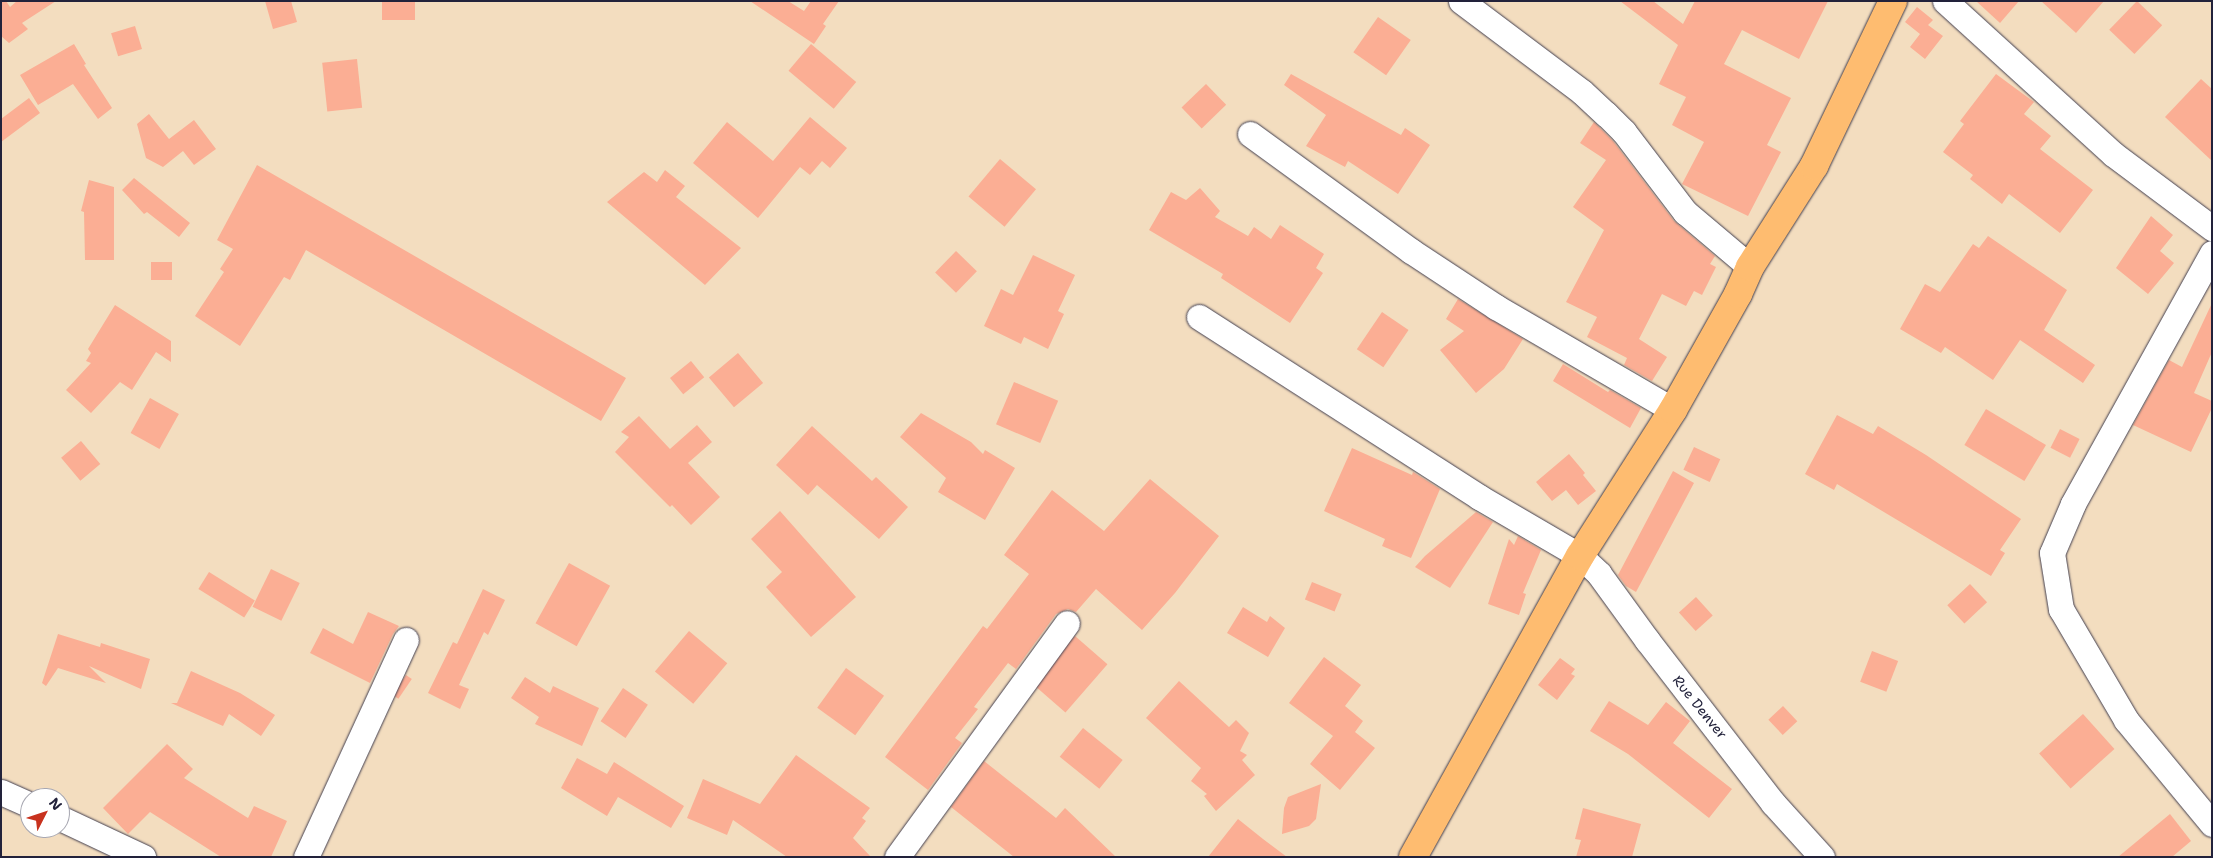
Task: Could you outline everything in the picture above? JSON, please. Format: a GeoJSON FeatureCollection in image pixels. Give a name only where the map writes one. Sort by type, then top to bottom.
{"type":"FeatureCollection","features":[{"type":"Feature","properties":{"kind":"main road"},"geometry":{"type":"LineString","coordinates":[[1412,857],[1580,556],[1674,410],[1738,294],[1750,267],[1814,166],[1893,1]]}},
{"type":"Feature","properties":{"kind":"street"},"geometry":{"type":"LineString","coordinates":[[1461,1],[1582,92],[1606,114],[1624,132],[1685,212],[1750,267]]}},
{"type":"Feature","properties":{"kind":"street"},"geometry":{"type":"LineString","coordinates":[[1945,1],[2113,154],[2212,228]]}},
{"type":"Feature","properties":{"kind":"street"},"geometry":{"type":"LineString","coordinates":[[1250,134],[1411,251],[1496,308],[1674,410]]}},
{"type":"Feature","properties":{"kind":"street"},"geometry":{"type":"LineString","coordinates":[[2212,253],[2073,504],[2052,553],[2061,609],[2126,720],[2212,824]]}},
{"type":"Feature","properties":{"kind":"street","name":"Rue Denver"},"geometry":{"type":"LineString","coordinates":[[1199,317],[1479,497],[1580,556],[1599,574],[1647,640],[1773,802],[1822,857]]}},
{"type":"Feature","properties":{"kind":"street"},"geometry":{"type":"LineString","coordinates":[[897,857],[1067,623]]}},
{"type":"Feature","properties":{"kind":"street"},"geometry":{"type":"LineString","coordinates":[[306,857],[406,640]]}},
{"type":"Feature","properties":{"kind":"street"},"geometry":{"type":"LineString","coordinates":[[1,792],[20,801]]}},
{"type":"Feature","properties":{"kind":"street"},"geometry":{"type":"LineString","coordinates":[[70,823],[143,857]]}},
{"type":"Feature","properties":{"kind":"building"},"geometry":{"type":"Polygon","coordinates":[[[1,1],[6,1],[10,7],[17,1],[56,1],[22,23],[28,29],[9,43],[1,36],[1,1]]]}},
{"type":"Feature","properties":{"kind":"building"},"geometry":{"type":"Polygon","coordinates":[[[265,1],[291,1],[297,22],[273,29],[265,1]]]}},
{"type":"Feature","properties":{"kind":"building"},"geometry":{"type":"Polygon","coordinates":[[[382,1],[415,1],[415,20],[382,20],[382,1]]]}},
{"type":"Feature","properties":{"kind":"building"},"geometry":{"type":"Polygon","coordinates":[[[750,1],[788,1],[804,11],[811,1],[839,1],[823,24],[826,26],[814,44],[750,1]]]}},
{"type":"Feature","properties":{"kind":"building"},"geometry":{"type":"Polygon","coordinates":[[[1620,1],[1653,1],[1683,24],[1695,1],[1828,1],[1799,59],[1742,30],[1724,64],[1791,98],[1767,145],[1781,152],[1748,216],[1682,184],[1704,142],[1672,125],[1686,97],[1659,84],[1678,45],[1620,1]]]}},
{"type":"Feature","properties":{"kind":"building"},"geometry":{"type":"Polygon","coordinates":[[[1976,1],[2019,1],[2000,23],[1976,1]]]}},
{"type":"Feature","properties":{"kind":"building"},"geometry":{"type":"Polygon","coordinates":[[[2041,1],[2104,1],[2076,33],[2041,1]]]}},
{"type":"Feature","properties":{"kind":"building"},"geometry":{"type":"Polygon","coordinates":[[[2137,1],[2162,25],[2134,54],[2109,30],[2137,1]]]}},
{"type":"Feature","properties":{"kind":"building"},"geometry":{"type":"Polygon","coordinates":[[[1917,7],[1933,20],[1928,25],[1943,36],[1925,59],[1910,47],[1920,34],[1905,22],[1917,7]]]}},
{"type":"Feature","properties":{"kind":"building"},"geometry":{"type":"Polygon","coordinates":[[[1378,17],[1411,40],[1386,75],[1353,52],[1378,17]]]}},
{"type":"Feature","properties":{"kind":"building"},"geometry":{"type":"Polygon","coordinates":[[[135,26],[142,49],[118,56],[111,33],[135,26]]]}},
{"type":"Feature","properties":{"kind":"building"},"geometry":{"type":"Polygon","coordinates":[[[74,44],[86,64],[84,65],[112,108],[98,119],[73,84],[38,105],[20,75],[74,44]]]}},
{"type":"Feature","properties":{"kind":"building"},"geometry":{"type":"Polygon","coordinates":[[[811,44],[856,82],[834,109],[789,71],[811,44]]]}},
{"type":"Feature","properties":{"kind":"building"},"geometry":{"type":"Polygon","coordinates":[[[357,59],[362,108],[327,111],[322,63],[357,59]]]}},
{"type":"Feature","properties":{"kind":"building"},"geometry":{"type":"Polygon","coordinates":[[[1291,74],[1401,135],[1405,128],[1430,145],[1398,194],[1348,161],[1345,167],[1306,146],[1326,115],[1284,85],[1291,74]]]}},
{"type":"Feature","properties":{"kind":"building"},"geometry":{"type":"Polygon","coordinates":[[[1996,74],[2034,102],[2024,114],[2051,136],[2040,149],[2093,190],[2060,233],[2009,194],[2002,204],[1970,179],[1973,175],[1943,152],[1964,124],[1960,121],[1996,74]]]}},
{"type":"Feature","properties":{"kind":"building"},"geometry":{"type":"Polygon","coordinates":[[[2201,79],[2212,89],[2212,161],[2165,117],[2201,79]]]}},
{"type":"Feature","properties":{"kind":"building"},"geometry":{"type":"Polygon","coordinates":[[[1206,84],[1226,105],[1202,128],[1182,108],[1206,84]]]}},
{"type":"Feature","properties":{"kind":"building"},"geometry":{"type":"Polygon","coordinates":[[[29,98],[40,113],[1,142],[1,119],[29,98]]]}},
{"type":"Feature","properties":{"kind":"building"},"geometry":{"type":"Polygon","coordinates":[[[149,114],[169,139],[194,120],[216,149],[194,165],[183,151],[163,167],[146,158],[137,124],[149,114]]]}},
{"type":"Feature","properties":{"kind":"building"},"geometry":{"type":"Polygon","coordinates":[[[810,117],[847,148],[830,168],[822,161],[810,175],[800,167],[758,218],[693,163],[727,122],[773,161],[810,117]]]}},
{"type":"Feature","properties":{"kind":"building"},"geometry":{"type":"Polygon","coordinates":[[[1594,122],[1613,141],[1674,221],[1715,256],[1710,264],[1716,267],[1702,295],[1694,291],[1686,306],[1662,294],[1639,339],[1667,357],[1652,381],[1624,365],[1627,358],[1587,337],[1597,317],[1566,302],[1604,230],[1573,207],[1606,160],[1580,143],[1594,122]]]}},
{"type":"Feature","properties":{"kind":"building"},"geometry":{"type":"Polygon","coordinates":[[[1000,159],[1036,189],[1005,227],[969,197],[1000,159]]]}},
{"type":"Feature","properties":{"kind":"building"},"geometry":{"type":"Polygon","coordinates":[[[257,165],[626,378],[601,421],[306,250],[290,280],[284,277],[240,346],[195,316],[224,272],[220,269],[233,249],[217,240],[257,165]]]}},
{"type":"Feature","properties":{"kind":"building"},"geometry":{"type":"Polygon","coordinates":[[[665,170],[685,186],[676,197],[741,248],[705,285],[607,202],[644,172],[657,182],[665,170]]]}},
{"type":"Feature","properties":{"kind":"building"},"geometry":{"type":"Polygon","coordinates":[[[134,178],[190,223],[179,237],[147,212],[144,214],[122,190],[134,178]]]}},
{"type":"Feature","properties":{"kind":"building"},"geometry":{"type":"Polygon","coordinates":[[[89,180],[114,187],[114,260],[85,260],[84,212],[81,211],[89,180]]]}},
{"type":"Feature","properties":{"kind":"building"},"geometry":{"type":"Polygon","coordinates":[[[1200,188],[1220,211],[1215,217],[1248,236],[1254,227],[1271,239],[1280,225],[1324,254],[1316,268],[1323,273],[1290,323],[1221,278],[1223,274],[1149,230],[1171,192],[1186,200],[1200,188]]]}},
{"type":"Feature","properties":{"kind":"building"},"geometry":{"type":"Polygon","coordinates":[[[2151,216],[2173,235],[2160,251],[2174,263],[2148,294],[2116,268],[2151,216]]]}},
{"type":"Feature","properties":{"kind":"building"},"geometry":{"type":"Polygon","coordinates":[[[1988,236],[2067,290],[2044,330],[2095,365],[2083,383],[2020,340],[1993,380],[1945,347],[1941,353],[1900,329],[1925,284],[1940,292],[1973,244],[1979,248],[1988,236]]]}},
{"type":"Feature","properties":{"kind":"building"},"geometry":{"type":"Polygon","coordinates":[[[956,251],[977,271],[956,293],[935,273],[956,251]]]}},
{"type":"Feature","properties":{"kind":"building"},"geometry":{"type":"Polygon","coordinates":[[[1033,255],[1075,275],[1058,311],[1064,314],[1048,349],[1024,337],[1021,344],[984,326],[1001,289],[1013,295],[1033,255]]]}},
{"type":"Feature","properties":{"kind":"building"},"geometry":{"type":"Polygon","coordinates":[[[151,262],[172,262],[172,280],[151,280],[151,262]]]}},
{"type":"Feature","properties":{"kind":"building"},"geometry":{"type":"Polygon","coordinates":[[[1458,299],[1523,339],[1504,369],[1476,393],[1440,350],[1464,331],[1446,319],[1458,299]]]}},
{"type":"Feature","properties":{"kind":"building"},"geometry":{"type":"Polygon","coordinates":[[[2212,303],[2212,352],[2194,393],[2212,401],[2212,408],[2191,452],[2133,425],[2169,360],[2182,367],[2212,303]]]}},
{"type":"Feature","properties":{"kind":"building"},"geometry":{"type":"Polygon","coordinates":[[[115,305],[171,341],[171,362],[156,352],[132,390],[120,382],[91,413],[66,390],[91,363],[86,361],[91,353],[88,349],[115,305]]]}},
{"type":"Feature","properties":{"kind":"building"},"geometry":{"type":"Polygon","coordinates":[[[1382,312],[1409,330],[1383,367],[1357,349],[1382,312]]]}},
{"type":"Feature","properties":{"kind":"building"},"geometry":{"type":"Polygon","coordinates":[[[738,353],[763,383],[734,407],[709,377],[738,353]]]}},
{"type":"Feature","properties":{"kind":"building"},"geometry":{"type":"Polygon","coordinates":[[[691,361],[704,377],[683,394],[670,378],[691,361]]]}},
{"type":"Feature","properties":{"kind":"building"},"geometry":{"type":"Polygon","coordinates":[[[1563,364],[1608,392],[1610,390],[1641,408],[1630,428],[1553,381],[1563,364]]]}},
{"type":"Feature","properties":{"kind":"building"},"geometry":{"type":"Polygon","coordinates":[[[1014,382],[1058,401],[1040,443],[996,424],[1014,382]]]}},
{"type":"Feature","properties":{"kind":"building"},"geometry":{"type":"Polygon","coordinates":[[[150,398],[179,414],[159,449],[131,433],[150,398]]]}},
{"type":"Feature","properties":{"kind":"building"},"geometry":{"type":"Polygon","coordinates":[[[1986,409],[2046,445],[2024,481],[1964,445],[1986,409]]]}},
{"type":"Feature","properties":{"kind":"building"},"geometry":{"type":"Polygon","coordinates":[[[921,413],[971,442],[983,454],[985,450],[1015,468],[985,520],[938,492],[946,478],[900,437],[921,413]]]}},
{"type":"Feature","properties":{"kind":"building"},"geometry":{"type":"Polygon","coordinates":[[[1837,415],[1873,434],[1878,426],[1926,455],[2021,519],[2000,550],[2005,553],[1991,576],[1837,484],[1834,490],[1805,474],[1837,415]]]}},
{"type":"Feature","properties":{"kind":"building"},"geometry":{"type":"Polygon","coordinates":[[[639,416],[670,449],[697,425],[712,442],[688,463],[720,497],[691,525],[672,505],[670,507],[615,452],[629,437],[621,432],[639,416]]]}},
{"type":"Feature","properties":{"kind":"building"},"geometry":{"type":"Polygon","coordinates":[[[812,426],[872,481],[876,477],[908,507],[879,539],[817,485],[808,495],[776,465],[812,426]]]}},
{"type":"Feature","properties":{"kind":"building"},"geometry":{"type":"Polygon","coordinates":[[[2060,429],[2080,439],[2070,458],[2050,448],[2060,429]]]}},
{"type":"Feature","properties":{"kind":"building"},"geometry":{"type":"Polygon","coordinates":[[[81,441],[100,464],[80,481],[61,458],[81,441]]]}},
{"type":"Feature","properties":{"kind":"building"},"geometry":{"type":"Polygon","coordinates":[[[1694,447],[1720,459],[1710,482],[1683,470],[1694,447]]]}},
{"type":"Feature","properties":{"kind":"building"},"geometry":{"type":"Polygon","coordinates":[[[1352,448],[1412,475],[1413,472],[1440,489],[1411,558],[1382,546],[1385,539],[1324,511],[1352,448]]]}},
{"type":"Feature","properties":{"kind":"building"},"geometry":{"type":"Polygon","coordinates":[[[1569,454],[1585,473],[1583,475],[1596,491],[1578,505],[1566,490],[1552,501],[1536,482],[1569,454]]]}},
{"type":"Feature","properties":{"kind":"building"},"geometry":{"type":"Polygon","coordinates":[[[1673,471],[1694,483],[1636,592],[1626,586],[1618,575],[1673,471]]]}},
{"type":"Feature","properties":{"kind":"building"},"geometry":{"type":"Polygon","coordinates":[[[1150,479],[1219,536],[1175,593],[1142,630],[1096,589],[1076,612],[1068,609],[1056,614],[1016,669],[1008,663],[974,707],[978,709],[955,738],[962,743],[928,790],[885,757],[983,626],[987,629],[1029,574],[1004,555],[1052,490],[1104,531],[1150,479]]]}},
{"type":"Feature","properties":{"kind":"building"},"geometry":{"type":"Polygon","coordinates":[[[780,511],[856,597],[811,637],[766,587],[782,572],[751,539],[780,511]]]}},
{"type":"Feature","properties":{"kind":"building"},"geometry":{"type":"Polygon","coordinates":[[[1476,512],[1493,522],[1450,588],[1415,567],[1425,556],[1476,512]]]}},
{"type":"Feature","properties":{"kind":"building"},"geometry":{"type":"Polygon","coordinates":[[[1518,536],[1541,550],[1523,593],[1526,594],[1519,615],[1488,604],[1509,539],[1514,545],[1518,536]]]}},
{"type":"Feature","properties":{"kind":"building"},"geometry":{"type":"Polygon","coordinates":[[[569,563],[610,586],[577,646],[536,623],[569,563]]]}},
{"type":"Feature","properties":{"kind":"building"},"geometry":{"type":"Polygon","coordinates":[[[271,569],[300,583],[281,621],[253,607],[271,569]]]}},
{"type":"Feature","properties":{"kind":"building"},"geometry":{"type":"Polygon","coordinates":[[[209,572],[255,601],[244,618],[198,589],[209,572]]]}},
{"type":"Feature","properties":{"kind":"building"},"geometry":{"type":"Polygon","coordinates":[[[1312,582],[1342,594],[1335,612],[1305,600],[1312,582]]]}},
{"type":"Feature","properties":{"kind":"building"},"geometry":{"type":"Polygon","coordinates":[[[1970,584],[1987,602],[1964,623],[1947,605],[1970,584]]]}},
{"type":"Feature","properties":{"kind":"building"},"geometry":{"type":"Polygon","coordinates":[[[483,589],[505,600],[488,635],[484,632],[459,685],[469,689],[460,709],[428,693],[453,642],[457,644],[483,589]]]}},
{"type":"Feature","properties":{"kind":"building"},"geometry":{"type":"Polygon","coordinates":[[[1696,597],[1713,616],[1696,631],[1679,612],[1696,597]]]}},
{"type":"Feature","properties":{"kind":"building"},"geometry":{"type":"Polygon","coordinates":[[[1243,607],[1267,622],[1270,616],[1285,628],[1268,657],[1227,633],[1243,607]]]}},
{"type":"Feature","properties":{"kind":"building"},"geometry":{"type":"Polygon","coordinates":[[[368,612],[399,626],[393,634],[370,683],[310,653],[323,628],[353,644],[368,612]]]}},
{"type":"Feature","properties":{"kind":"building"},"geometry":{"type":"Polygon","coordinates":[[[689,631],[727,663],[693,704],[655,672],[689,631]]]}},
{"type":"Feature","properties":{"kind":"building"},"geometry":{"type":"Polygon","coordinates":[[[58,634],[100,647],[101,643],[150,659],[141,689],[89,666],[106,683],[58,668],[46,686],[42,683],[58,634]]]}},
{"type":"Feature","properties":{"kind":"building"},"geometry":{"type":"Polygon","coordinates":[[[1075,636],[1107,664],[1065,713],[1033,684],[1075,636]]]}},
{"type":"Feature","properties":{"kind":"building"},"geometry":{"type":"Polygon","coordinates":[[[1872,651],[1898,661],[1886,692],[1860,682],[1872,651]]]}},
{"type":"Feature","properties":{"kind":"building"},"geometry":{"type":"Polygon","coordinates":[[[1324,657],[1361,685],[1345,706],[1363,721],[1355,732],[1375,748],[1340,790],[1310,764],[1333,736],[1289,703],[1324,657]]]}},
{"type":"Feature","properties":{"kind":"building"},"geometry":{"type":"Polygon","coordinates":[[[1560,658],[1575,669],[1571,674],[1575,676],[1557,700],[1538,685],[1560,658]]]}},
{"type":"Feature","properties":{"kind":"building"},"geometry":{"type":"Polygon","coordinates":[[[846,668],[884,696],[855,735],[817,708],[846,668]]]}},
{"type":"Feature","properties":{"kind":"building"},"geometry":{"type":"Polygon","coordinates":[[[191,671],[240,693],[275,715],[261,736],[229,714],[223,726],[171,703],[177,703],[191,671]]]}},
{"type":"Feature","properties":{"kind":"building"},"geometry":{"type":"Polygon","coordinates":[[[406,675],[412,679],[398,699],[393,695],[406,675]]]}},
{"type":"Feature","properties":{"kind":"building"},"geometry":{"type":"Polygon","coordinates":[[[525,677],[550,693],[553,686],[599,708],[582,746],[535,724],[539,717],[511,698],[525,677]]]}},
{"type":"Feature","properties":{"kind":"building"},"geometry":{"type":"Polygon","coordinates":[[[1179,681],[1229,727],[1236,720],[1249,733],[1240,751],[1247,755],[1242,760],[1255,775],[1216,811],[1204,796],[1207,794],[1191,781],[1201,768],[1146,718],[1179,681]]]}},
{"type":"Feature","properties":{"kind":"building"},"geometry":{"type":"Polygon","coordinates":[[[623,688],[648,705],[626,738],[601,721],[623,688]]]}},
{"type":"Feature","properties":{"kind":"building"},"geometry":{"type":"Polygon","coordinates":[[[1609,701],[1648,725],[1666,702],[1690,721],[1673,743],[1732,789],[1709,818],[1628,754],[1590,731],[1609,701]]]}},
{"type":"Feature","properties":{"kind":"building"},"geometry":{"type":"Polygon","coordinates":[[[1783,706],[1797,721],[1783,735],[1768,720],[1783,706]]]}},
{"type":"Feature","properties":{"kind":"building"},"geometry":{"type":"Polygon","coordinates":[[[2083,714],[2114,749],[2071,788],[2039,753],[2083,714]]]}},
{"type":"Feature","properties":{"kind":"building"},"geometry":{"type":"Polygon","coordinates":[[[1083,728],[1123,760],[1099,789],[1060,757],[1083,728]]]}},
{"type":"Feature","properties":{"kind":"building"},"geometry":{"type":"Polygon","coordinates":[[[167,744],[193,769],[184,778],[248,818],[254,806],[287,821],[271,857],[221,857],[150,812],[128,834],[103,808],[167,744]]]}},
{"type":"Feature","properties":{"kind":"building"},"geometry":{"type":"Polygon","coordinates":[[[796,755],[870,808],[862,818],[866,821],[853,838],[871,857],[787,857],[733,820],[727,835],[687,818],[703,779],[760,804],[796,755]]]}},
{"type":"Feature","properties":{"kind":"building"},"geometry":{"type":"Polygon","coordinates":[[[577,758],[607,774],[614,762],[684,806],[671,828],[618,797],[607,816],[561,788],[577,758]]]}},
{"type":"Feature","properties":{"kind":"building"},"geometry":{"type":"Polygon","coordinates":[[[984,761],[1056,818],[1065,808],[1116,857],[1014,857],[951,807],[984,761]]]}},
{"type":"Feature","properties":{"kind":"building"},"geometry":{"type":"Polygon","coordinates":[[[1321,784],[1316,819],[1309,826],[1282,834],[1284,808],[1288,797],[1321,784]]]}},
{"type":"Feature","properties":{"kind":"building"},"geometry":{"type":"Polygon","coordinates":[[[1583,808],[1641,824],[1632,857],[1576,857],[1581,840],[1575,839],[1583,808]]]}},
{"type":"Feature","properties":{"kind":"building"},"geometry":{"type":"Polygon","coordinates":[[[2170,814],[2191,841],[2172,857],[2118,857],[2170,814]]]}},
{"type":"Feature","properties":{"kind":"building"},"geometry":{"type":"Polygon","coordinates":[[[1238,819],[1263,839],[1287,857],[1208,857],[1238,819]]]}}]}
